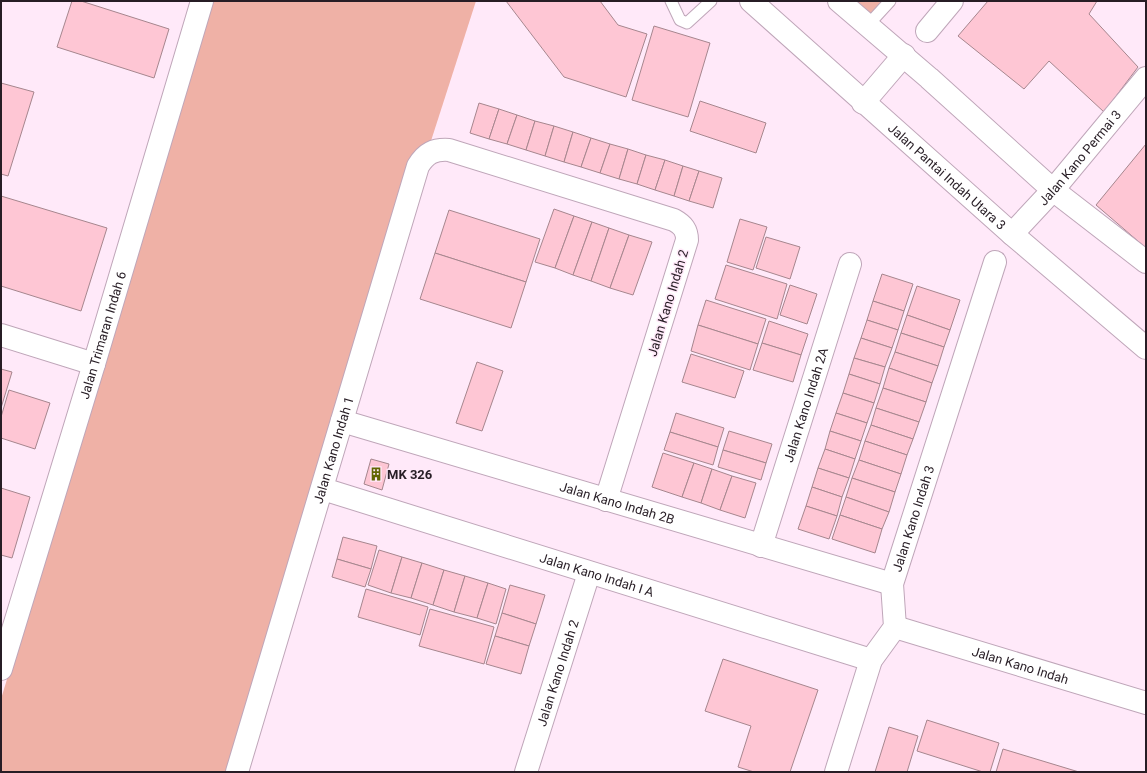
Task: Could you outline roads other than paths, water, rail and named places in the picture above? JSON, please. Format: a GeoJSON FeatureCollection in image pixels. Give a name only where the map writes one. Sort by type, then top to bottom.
{"type":"FeatureCollection","features":[{"type":"Feature","properties":{"kind":"street","name":"Jalan Trimaran Indah 6"},"geometry":{"type":"LineString","coordinates":[[1,668],[94,364],[202,1]]}},
{"type":"Feature","properties":{"kind":"street","name":"Jalan Pantai Indah Utara 3"},"geometry":{"type":"LineString","coordinates":[[751,1],[863,103],[1012,234],[1146,348]]}},
{"type":"Feature","properties":{"kind":"street"},"geometry":{"type":"LineString","coordinates":[[839,1],[904,55],[1053,190],[1146,262]]}},
{"type":"Feature","properties":{"kind":"street"},"geometry":{"type":"LineString","coordinates":[[927,31],[952,1]]}},
{"type":"Feature","properties":{"kind":"street"},"geometry":{"type":"LineString","coordinates":[[863,103],[904,55]]}},
{"type":"Feature","properties":{"kind":"street","name":"Jalan Kano Permai 3"},"geometry":{"type":"LineString","coordinates":[[1012,234],[1053,190],[1146,78]]}},
{"type":"Feature","properties":{"kind":"street","name":"Jalan Kano Indah 1"},"geometry":{"type":"LineString","coordinates":[[237,772],[323,489],[418,166],[423,158],[429,153],[438,149],[450,150]]}},
{"type":"Feature","properties":{"kind":"street","name":"Jalan Kano Indah 2"},"geometry":{"type":"LineString","coordinates":[[450,150],[674,220],[685,229],[687,240],[606,500]]}},
{"type":"Feature","properties":{"kind":"street","name":"Jalan Kano Indah 3"},"geometry":{"type":"LineString","coordinates":[[895,627],[892,584],[995,262]]}},
{"type":"Feature","properties":{"kind":"street","name":"Jalan Kano Indah 2A"},"geometry":{"type":"LineString","coordinates":[[761,546],[850,264]]}},
{"type":"Feature","properties":{"kind":"street"},"geometry":{"type":"LineString","coordinates":[[1,335],[94,364]]}},
{"type":"Feature","properties":{"kind":"street","name":"Jalan Kano Indah 2B"},"geometry":{"type":"LineString","coordinates":[[342,421],[892,584]]}},
{"type":"Feature","properties":{"kind":"street","name":"Jalan Kano Indah I A"},"geometry":{"type":"LineString","coordinates":[[323,489],[871,660]]}},
{"type":"Feature","properties":{"kind":"street","name":"Jalan Kano Indah 2"},"geometry":{"type":"LineString","coordinates":[[526,772],[589,573]]}},
{"type":"Feature","properties":{"kind":"street"},"geometry":{"type":"LineString","coordinates":[[836,772],[871,660],[895,627]]}},
{"type":"Feature","properties":{"kind":"street","name":"Jalan Kano Indah"},"geometry":{"type":"LineString","coordinates":[[895,627],[1146,703]]}},
{"type":"Feature","properties":{"kind":"lane"},"geometry":{"type":"LineString","coordinates":[[671,1],[680,20],[687,23],[711,1]]}},
{"type":"Feature","properties":{"kind":"lane"},"geometry":{"type":"LineString","coordinates":[[868,25],[890,1]]}},
{"type":"Feature","properties":{"kind":"place","name":"MK 326"},"geometry":{"type":"Point","coordinates":[376,474]}}]}
